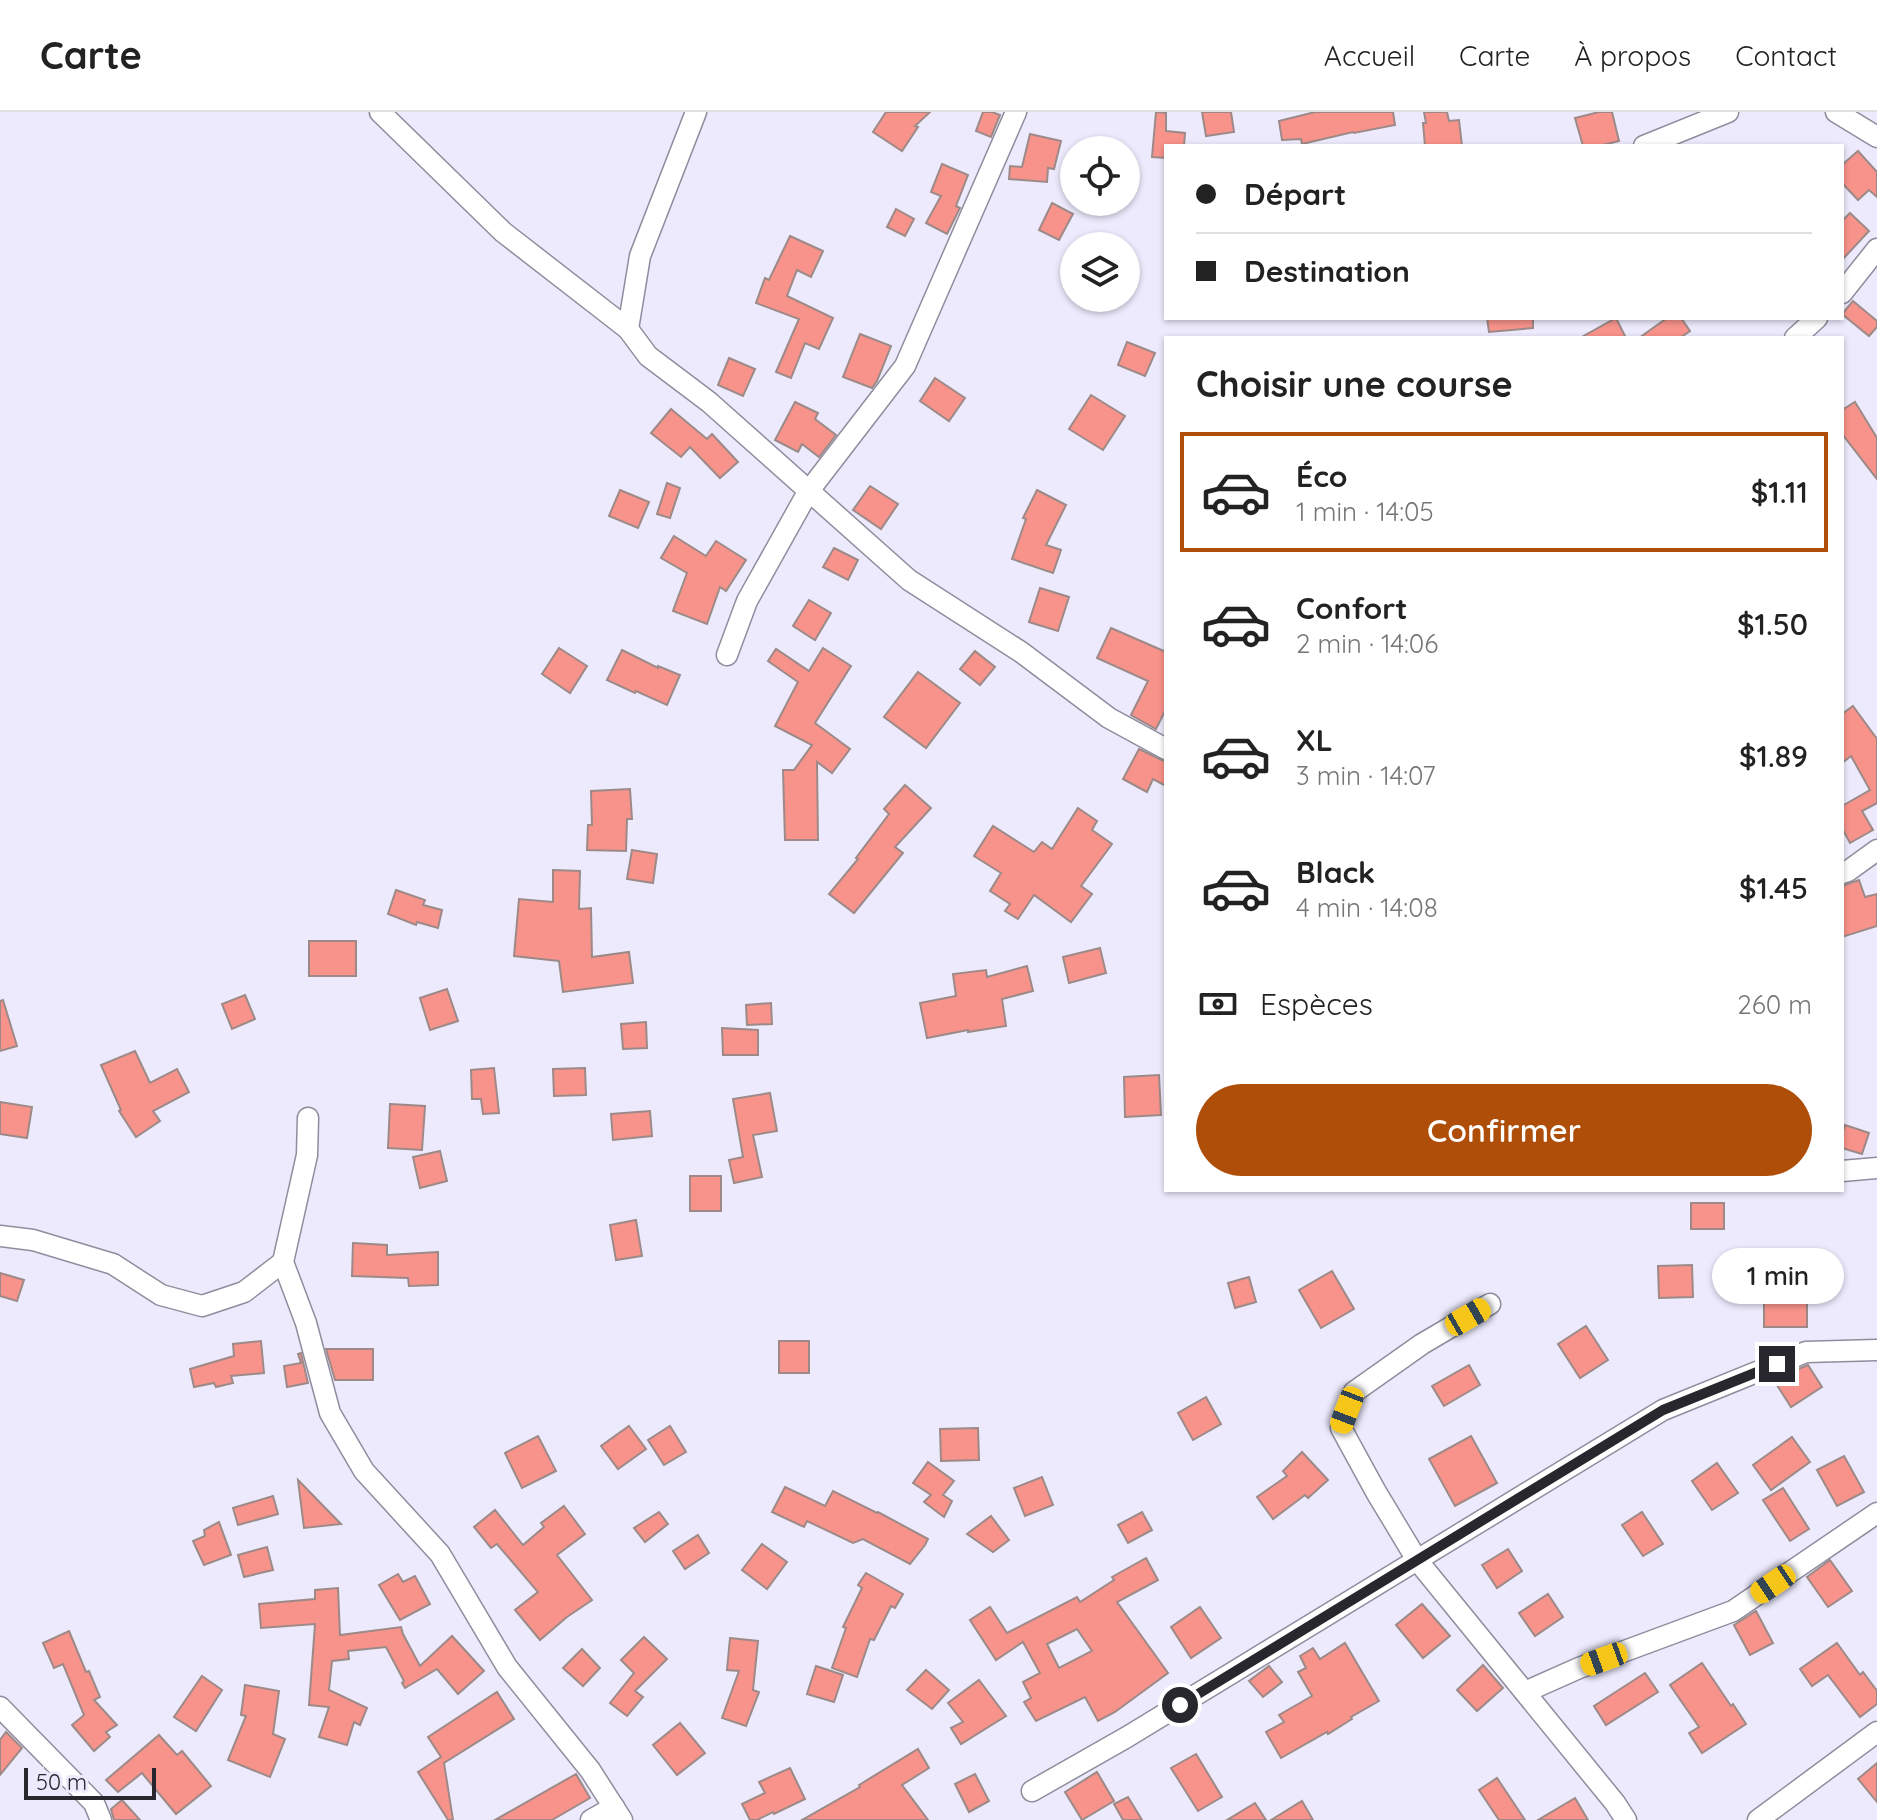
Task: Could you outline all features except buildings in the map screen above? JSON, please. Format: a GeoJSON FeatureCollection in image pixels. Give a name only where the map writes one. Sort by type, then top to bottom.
{"type":"FeatureCollection","features":[{"type":"Feature","properties":{"kind":"street"},"geometry":{"type":"LineString","coordinates":[[380,112],[503,232],[628,329],[648,356],[709,402],[909,580],[1021,652],[1109,718],[1164,748]]}},
{"type":"Feature","properties":{"kind":"street"},"geometry":{"type":"LineString","coordinates":[[628,329],[640,256],[696,112]]}},
{"type":"Feature","properties":{"kind":"street"},"geometry":{"type":"LineString","coordinates":[[727,655],[747,601],[808,492],[905,366],[1016,112]]}},
{"type":"Feature","properties":{"kind":"street"},"geometry":{"type":"LineString","coordinates":[[1649,144],[1728,112]]}},
{"type":"Feature","properties":{"kind":"street"},"geometry":{"type":"LineString","coordinates":[[1836,112],[1877,137]]}},
{"type":"Feature","properties":{"kind":"street"},"geometry":{"type":"LineString","coordinates":[[1844,290],[1877,249]]}},
{"type":"Feature","properties":{"kind":"street"},"geometry":{"type":"LineString","coordinates":[[1797,336],[1815,320]]}},
{"type":"Feature","properties":{"kind":"street"},"geometry":{"type":"LineString","coordinates":[[1844,872],[1877,850]]}},
{"type":"Feature","properties":{"kind":"street"},"geometry":{"type":"LineString","coordinates":[[308,1118],[307,1155],[283,1262],[306,1323],[330,1413],[364,1471],[440,1554],[507,1667],[590,1770],[618,1814],[591,1820]]}},
{"type":"Feature","properties":{"kind":"street"},"geometry":{"type":"LineString","coordinates":[[1844,1171],[1877,1168]]}},
{"type":"Feature","properties":{"kind":"street"},"geometry":{"type":"LineString","coordinates":[[0,1236],[33,1240],[113,1264],[161,1295],[202,1306],[244,1292],[283,1262]]}},
{"type":"Feature","properties":{"kind":"street"},"geometry":{"type":"LineString","coordinates":[[1490,1304],[1422,1344],[1354,1392],[1341,1428],[1417,1560],[1626,1820]]}},
{"type":"Feature","properties":{"kind":"street"},"geometry":{"type":"LineString","coordinates":[[1032,1791],[1127,1737],[1663,1410],[1806,1352],[1877,1350]]}},
{"type":"Feature","properties":{"kind":"street"},"geometry":{"type":"LineString","coordinates":[[1525,1692],[1579,1668],[1733,1611],[1877,1513]]}},
{"type":"Feature","properties":{"kind":"street"},"geometry":{"type":"LineString","coordinates":[[0,1707],[94,1803],[101,1820]]}},
{"type":"Feature","properties":{"kind":"street"},"geometry":{"type":"LineString","coordinates":[[1758,1820],[1877,1732]]}},
{"type":"Feature","properties":{"kind":"route"},"geometry":{"type":"LineString","coordinates":[[1180,1705],[1663,1410],[1777,1364]]}}]}
